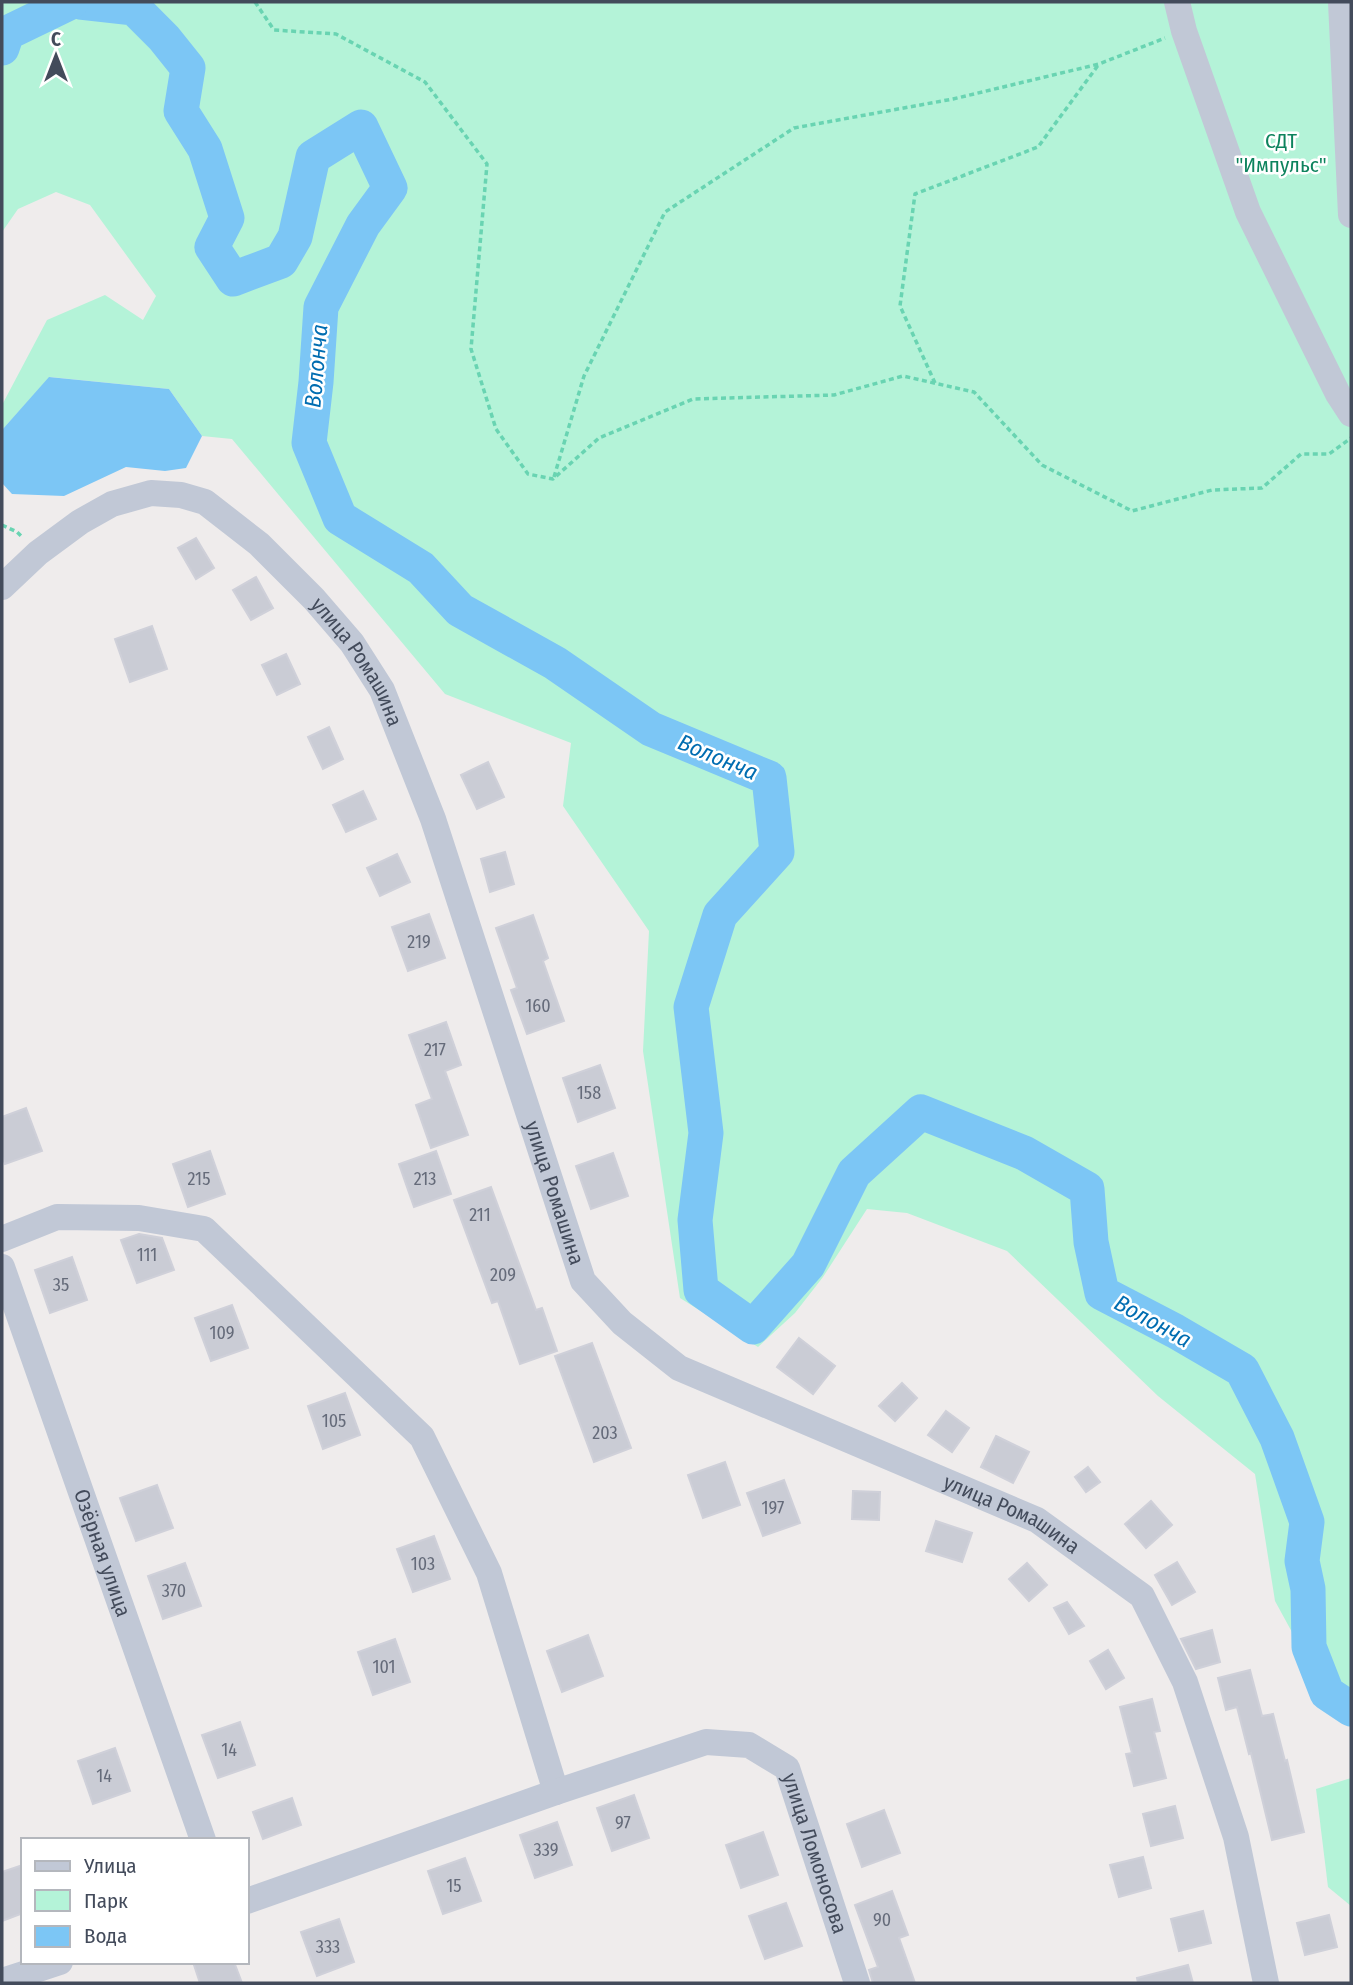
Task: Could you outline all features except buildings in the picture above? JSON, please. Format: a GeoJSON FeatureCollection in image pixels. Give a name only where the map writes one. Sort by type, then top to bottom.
{"type":"FeatureCollection","features":[{"type":"Feature","properties":{"kind":"street"},"geometry":{"type":"LineString","coordinates":[[1177,2],[1184,31],[1248,212],[1338,394],[1351,414]]}},
{"type":"Feature","properties":{"kind":"street"},"geometry":{"type":"LineString","coordinates":[[1341,2],[1351,215]]}},
{"type":"Feature","properties":{"kind":"street","name":"улица Ромашина"},"geometry":{"type":"LineString","coordinates":[[2,587],[38,553],[80,522],[112,504],[151,493],[181,495],[205,502],[259,544],[314,599],[352,643],[382,690],[433,819],[583,1281],[622,1323],[679,1368],[1037,1520],[1142,1596],[1185,1682],[1236,1838],[1266,1983]]}},
{"type":"Feature","properties":{"kind":"street"},"geometry":{"type":"LineString","coordinates":[[2,1239],[57,1217],[139,1217],[204,1229],[422,1437],[489,1573],[556,1792],[248,1901]]}},
{"type":"Feature","properties":{"kind":"street","name":"Озёрная улица"},"geometry":{"type":"LineString","coordinates":[[2,1267],[202,1838]]}},
{"type":"Feature","properties":{"kind":"street","name":"улица Ломоносова"},"geometry":{"type":"LineString","coordinates":[[556,1792],[706,1742],[749,1745],[787,1768],[857,1983]]}},
{"type":"Feature","properties":{"kind":"street"},"geometry":{"type":"LineString","coordinates":[[2,1981],[54,1964]]}},
{"type":"Feature","properties":{"kind":"path"},"geometry":{"type":"LineString","coordinates":[[255,2],[274,30],[336,34],[425,82],[487,164],[471,349],[496,429],[528,474],[553,479]]}},
{"type":"Feature","properties":{"kind":"path"},"geometry":{"type":"LineString","coordinates":[[553,479],[584,376],[665,212],[794,128],[953,99],[1099,64],[1184,31]]}},
{"type":"Feature","properties":{"kind":"path"},"geometry":{"type":"LineString","coordinates":[[935,383],[900,306],[915,194],[1038,147],[1099,64]]}},
{"type":"Feature","properties":{"kind":"path"},"geometry":{"type":"LineString","coordinates":[[553,479],[599,438],[693,399],[834,395],[903,376],[974,392],[1042,465],[1132,511],[1212,490],[1262,488],[1301,454],[1329,454],[1351,438]]}},
{"type":"Feature","properties":{"kind":"green space","name":"СДТ \"Импульс\""},"geometry":{"type":"Polygon","coordinates":[[[2,2],[1351,2],[1351,1726],[1341,1722],[1275,1601],[1255,1474],[1158,1396],[1007,1251],[907,1213],[867,1209],[823,1277],[795,1313],[758,1347],[680,1298],[643,1051],[649,931],[563,806],[571,743],[445,694],[232,439],[202,436],[169,389],[50,377],[2,430],[2,405],[47,320],[105,295],[143,320],[156,296],[90,205],[56,192],[18,209],[2,232],[2,2]]]}},
{"type":"Feature","properties":{"kind":"green space"},"geometry":{"type":"Polygon","coordinates":[[[1351,1778],[1351,1906],[1328,1887],[1316,1789],[1351,1778]]]}},
{"type":"Feature","properties":{"kind":"water"},"geometry":{"type":"Polygon","coordinates":[[[49,377],[169,389],[202,436],[186,468],[165,471],[126,467],[64,496],[12,494],[2,483],[2,430],[49,377]]]}},
{"type":"Feature","properties":{"kind":"waterway","name":"Волонча"},"geometry":{"type":"LineString","coordinates":[[2,48],[7,33],[71,2]]}},
{"type":"Feature","properties":{"kind":"waterway","name":"Волонча"},"geometry":{"type":"LineString","coordinates":[[80,2],[134,8],[164,38],[188,68],[181,111],[205,149],[227,218],[212,247],[233,279],[281,261],[295,237],[313,157],[361,127],[390,188],[363,225],[321,307],[309,443],[340,518],[421,568],[460,610],[555,663],[651,729],[769,778],[777,852],[720,915],[691,1007],[706,1133],[695,1220],[701,1290],[753,1327],[808,1265],[854,1173],[921,1112],[1024,1153],[1087,1189],[1091,1242],[1102,1293],[1242,1370],[1277,1438],[1307,1522],[1302,1561],[1308,1589],[1309,1647],[1327,1693],[1351,1709]]}}]}
